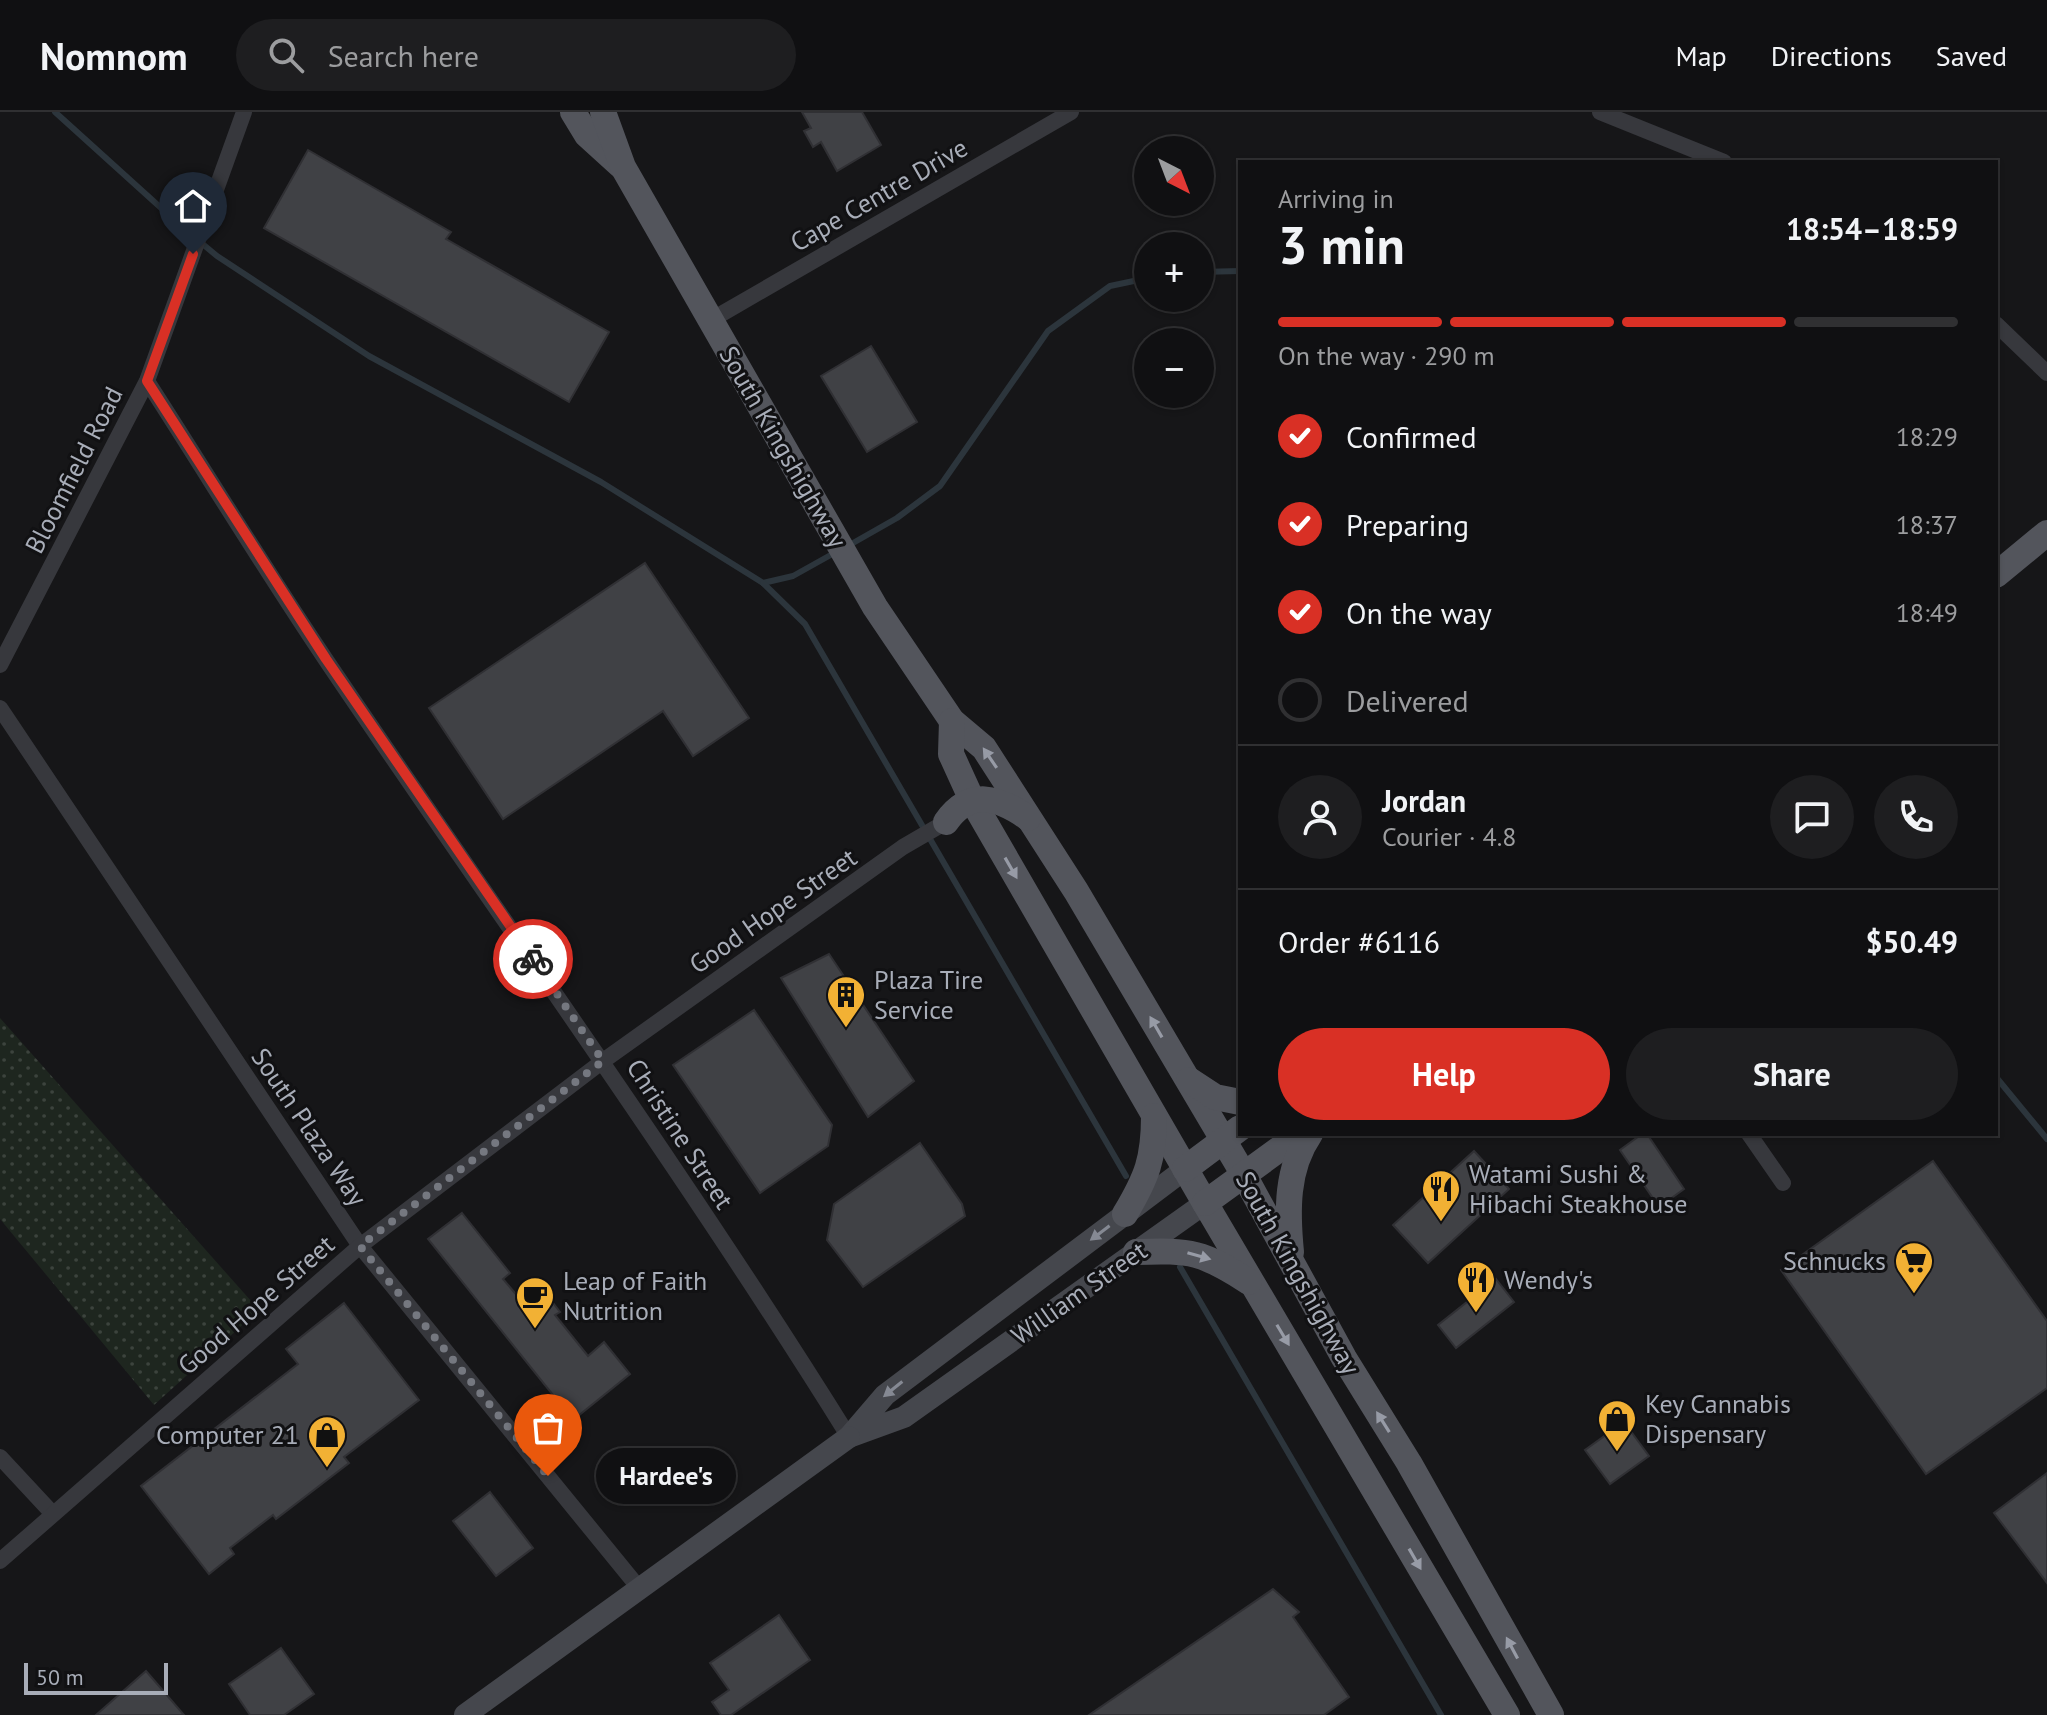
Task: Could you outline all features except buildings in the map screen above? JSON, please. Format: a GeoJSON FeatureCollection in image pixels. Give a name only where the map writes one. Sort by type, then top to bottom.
{"type":"FeatureCollection","features":[{"type":"Feature","properties":{"kind":"main road","name":"South Kingshighway"},"geometry":{"type":"LineString","coordinates":[[573,112],[587,135],[623,167]]}},
{"type":"Feature","properties":{"kind":"main road","name":"South Kingshighway"},"geometry":{"type":"LineString","coordinates":[[603,112],[623,167],[875,607],[952,721],[984,748],[1076,891],[1186,1079],[1232,1134],[1244,1175],[1292,1264],[1551,1715]]}},
{"type":"Feature","properties":{"kind":"main road"},"geometry":{"type":"LineString","coordinates":[[1998,573],[2047,533]]}},
{"type":"Feature","properties":{"kind":"main road","name":"South Kingshighway"},"geometry":{"type":"LineString","coordinates":[[952,721],[951,754],[992,836],[1507,1715]]}},
{"type":"Feature","properties":{"kind":"main road"},"geometry":{"type":"LineString","coordinates":[[946,822],[972,800],[1001,802],[1031,820]]}},
{"type":"Feature","properties":{"kind":"main road"},"geometry":{"type":"LineString","coordinates":[[946,822],[962,823],[992,836]]}},
{"type":"Feature","properties":{"kind":"main road"},"geometry":{"type":"LineString","coordinates":[[1186,1079],[1215,1097],[1238,1102]]}},
{"type":"Feature","properties":{"kind":"main road"},"geometry":{"type":"LineString","coordinates":[[1125,1214],[1144,1182],[1154,1147],[1154,1116]]}},
{"type":"Feature","properties":{"kind":"main road","name":"William Street"},"geometry":{"type":"LineString","coordinates":[[465,1715],[849,1437],[885,1395],[1232,1134]]}},
{"type":"Feature","properties":{"kind":"main road","name":"William Street"},"geometry":{"type":"LineString","coordinates":[[849,1437],[904,1417],[1297,1136]]}},
{"type":"Feature","properties":{"kind":"main road"},"geometry":{"type":"LineString","coordinates":[[1292,1264],[1288,1220],[1290,1188],[1297,1153],[1309,1136]]}},
{"type":"Feature","properties":{"kind":"main road"},"geometry":{"type":"LineString","coordinates":[[1136,1252],[1199,1254],[1221,1264],[1254,1286]]}},
{"type":"Feature","properties":{"kind":"street","name":"Bloomfield Road"},"geometry":{"type":"LineString","coordinates":[[0,665],[147,381],[244,112]]}},
{"type":"Feature","properties":{"kind":"street","name":"Cape Centre Drive"},"geometry":{"type":"LineString","coordinates":[[711,320],[1071,112]]}},
{"type":"Feature","properties":{"kind":"street"},"geometry":{"type":"LineString","coordinates":[[1600,112],[1719,160]]}},
{"type":"Feature","properties":{"kind":"street"},"geometry":{"type":"LineString","coordinates":[[1998,326],[2047,373]]}},
{"type":"Feature","properties":{"kind":"street","name":"Christine Street"},"geometry":{"type":"LineString","coordinates":[[147,381],[326,659],[603,1061],[849,1437]]}},
{"type":"Feature","properties":{"kind":"street","name":"South Plaza Way"},"geometry":{"type":"LineString","coordinates":[[0,708],[360,1246],[639,1588]]}},
{"type":"Feature","properties":{"kind":"street","name":"Good Hope Street"},"geometry":{"type":"LineString","coordinates":[[0,1561],[360,1246],[603,1061],[903,847],[946,822]]}},
{"type":"Feature","properties":{"kind":"street"},"geometry":{"type":"LineString","coordinates":[[1750,1136],[1783,1183]]}},
{"type":"Feature","properties":{"kind":"street"},"geometry":{"type":"LineString","coordinates":[[0,1457],[53,1514]]}},
{"type":"Feature","properties":{"kind":"shaded area"},"geometry":{"type":"Polygon","coordinates":[[[0,1018],[259,1310],[154,1405],[0,1219],[0,1018]]]}},
{"type":"Feature","properties":{"kind":"waterway"},"geometry":{"type":"LineString","coordinates":[[55,112],[217,256],[369,356],[601,482],[763,583],[793,576],[836,552]]}},
{"type":"Feature","properties":{"kind":"waterway"},"geometry":{"type":"LineString","coordinates":[[1214,272],[1238,271]]}},
{"type":"Feature","properties":{"kind":"waterway"},"geometry":{"type":"LineString","coordinates":[[846,547],[897,518],[940,486],[1048,331],[1110,286],[1134,281]]}},
{"type":"Feature","properties":{"kind":"waterway"},"geometry":{"type":"LineString","coordinates":[[763,583],[805,624],[1126,1176]]}},
{"type":"Feature","properties":{"kind":"waterway"},"geometry":{"type":"LineString","coordinates":[[1998,1079],[2047,1139]]}},
{"type":"Feature","properties":{"kind":"waterway"},"geometry":{"type":"LineString","coordinates":[[1180,1267],[1441,1715]]}},
{"type":"Feature","properties":{"kind":"way so far"},"geometry":{"type":"LineString","coordinates":[[533,959],[603,1061],[360,1246],[548,1476]]}},
{"type":"Feature","properties":{"kind":"place","name":"Plaza Tire Service"},"geometry":{"type":"Point","coordinates":[846,1029]}},
{"type":"Feature","properties":{"kind":"place","name":"Watami Sushi & Hibachi Steakhouse"},"geometry":{"type":"Point","coordinates":[1441,1223]}},
{"type":"Feature","properties":{"kind":"place","name":"Schnucks"},"geometry":{"type":"Point","coordinates":[1914,1295]}},
{"type":"Feature","properties":{"kind":"place","name":"Wendy's"},"geometry":{"type":"Point","coordinates":[1476,1314]}},
{"type":"Feature","properties":{"kind":"place","name":"Leap of Faith Nutrition"},"geometry":{"type":"Point","coordinates":[535,1330]}},
{"type":"Feature","properties":{"kind":"place","name":"Key Cannabis Dispensary"},"geometry":{"type":"Point","coordinates":[1617,1453]}},
{"type":"Feature","properties":{"kind":"place","name":"Computer 21"},"geometry":{"type":"Point","coordinates":[327,1469]}},
{"type":"Feature","properties":{"kind":"place","name":"Hardee's"},"geometry":{"type":"Point","coordinates":[548,1476]}},
{"type":"Feature","properties":{"kind":"route"},"geometry":{"type":"LineString","coordinates":[[193,254],[147,381],[326,659],[533,959]]}}]}
